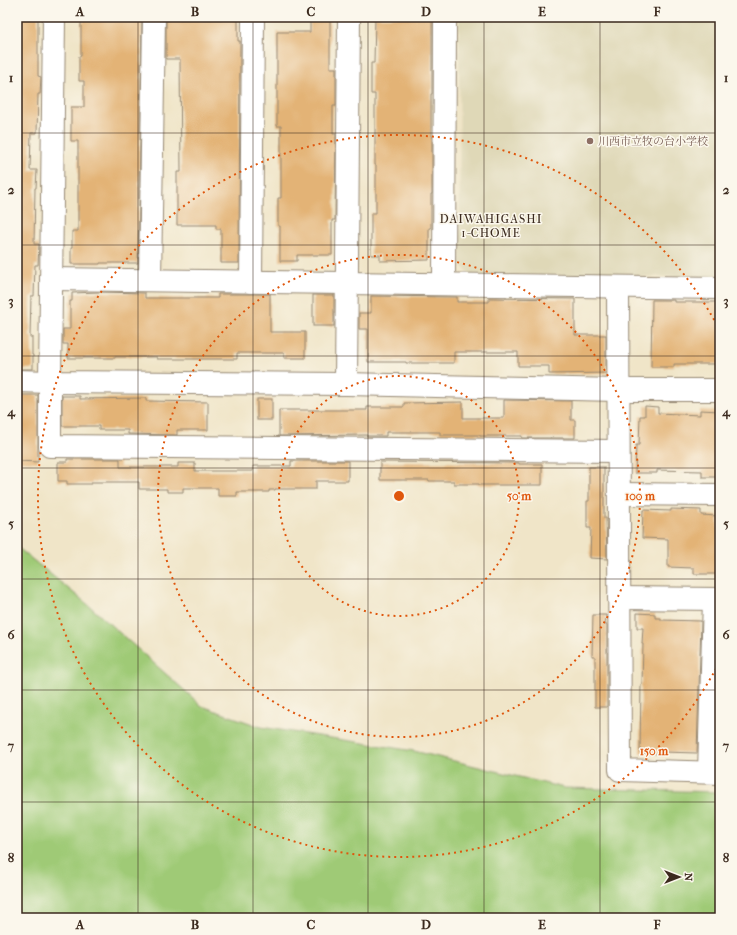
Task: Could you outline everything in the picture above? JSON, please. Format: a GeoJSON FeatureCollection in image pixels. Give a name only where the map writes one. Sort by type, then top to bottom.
{"type":"FeatureCollection","features":[{"type":"Feature","properties":{"kind":"street"},"geometry":{"type":"LineString","coordinates":[[54,17],[50,446],[618,451]]}},
{"type":"Feature","properties":{"kind":"street"},"geometry":{"type":"LineString","coordinates":[[150,280],[154,17]]}},
{"type":"Feature","properties":{"kind":"street"},"geometry":{"type":"LineString","coordinates":[[251,282],[253,17]]}},
{"type":"Feature","properties":{"kind":"street"},"geometry":{"type":"LineString","coordinates":[[346,384],[349,17]]}},
{"type":"Feature","properties":{"kind":"street"},"geometry":{"type":"LineString","coordinates":[[444,284],[445,17]]}},
{"type":"Feature","properties":{"kind":"street"},"geometry":{"type":"LineString","coordinates":[[51,279],[720,288]]}},
{"type":"Feature","properties":{"kind":"street"},"geometry":{"type":"LineString","coordinates":[[618,287],[618,451],[620,770],[714,772],[717,599],[619,598]]}},
{"type":"Feature","properties":{"kind":"street"},"geometry":{"type":"LineString","coordinates":[[17,381],[346,384],[618,390],[720,390]]}},
{"type":"Feature","properties":{"kind":"street"},"geometry":{"type":"LineString","coordinates":[[619,494],[720,495]]}},
{"type":"Feature","properties":{"kind":"shaded area","name":"川西市立牧の台小学校"},"geometry":{"type":"Polygon","coordinates":[[[459,17],[720,17],[720,277],[472,275],[460,265],[459,17]]]}},
{"type":"Feature","properties":{"kind":"green space"},"geometry":{"type":"Polygon","coordinates":[[[17,547],[86,603],[202,706],[261,727],[414,751],[564,788],[720,792],[720,918],[17,918],[17,547]]]}},
{"type":"Feature","properties":{"kind":"building"},"geometry":{"type":"Polygon","coordinates":[[[17,17],[38,17],[38,76],[41,77],[40,94],[38,94],[37,133],[31,133],[30,170],[37,170],[35,188],[34,244],[39,244],[38,265],[35,265],[34,296],[31,296],[30,337],[32,337],[33,369],[17,369],[17,277],[19,229],[17,229],[17,17]]]}},
{"type":"Feature","properties":{"kind":"building"},"geometry":{"type":"Polygon","coordinates":[[[84,17],[142,17],[138,263],[71,264],[72,231],[78,231],[78,141],[71,141],[71,107],[84,107],[84,81],[79,81],[79,56],[81,56],[81,22],[84,22],[84,17]]]}},
{"type":"Feature","properties":{"kind":"building"},"geometry":{"type":"Polygon","coordinates":[[[166,17],[180,17],[180,19],[238,19],[238,41],[240,41],[239,263],[221,263],[221,229],[216,229],[216,225],[177,225],[177,172],[181,172],[180,59],[166,59],[166,17]]]}},
{"type":"Feature","properties":{"kind":"building"},"geometry":{"type":"Polygon","coordinates":[[[310,17],[330,17],[330,68],[336,68],[336,106],[333,106],[333,134],[336,134],[335,220],[332,220],[332,255],[297,255],[297,261],[280,261],[278,198],[281,198],[281,126],[277,126],[277,32],[310,32],[310,17]]]}},
{"type":"Feature","properties":{"kind":"building"},"geometry":{"type":"Polygon","coordinates":[[[375,17],[432,17],[432,194],[431,228],[429,228],[429,260],[380,261],[380,255],[371,255],[371,213],[376,213],[375,94],[371,94],[371,63],[374,63],[375,17]]]}},
{"type":"Feature","properties":{"kind":"building"},"geometry":{"type":"Polygon","coordinates":[[[72,293],[145,293],[145,298],[218,298],[218,294],[270,294],[270,332],[305,332],[305,358],[284,358],[284,353],[237,353],[237,359],[157,359],[157,357],[68,358],[68,344],[63,344],[63,329],[70,329],[70,301],[72,301],[72,293]]]}},
{"type":"Feature","properties":{"kind":"building"},"geometry":{"type":"Polygon","coordinates":[[[313,295],[334,295],[334,326],[313,326],[313,295]]]}},
{"type":"Feature","properties":{"kind":"building"},"geometry":{"type":"Polygon","coordinates":[[[371,296],[457,297],[457,302],[489,302],[489,298],[575,299],[575,335],[606,335],[606,373],[549,374],[549,366],[518,366],[518,352],[454,352],[454,363],[368,362],[368,329],[359,329],[359,313],[371,313],[371,296]]]}},
{"type":"Feature","properties":{"kind":"building"},"geometry":{"type":"Polygon","coordinates":[[[652,300],[674,300],[674,302],[720,302],[720,364],[674,364],[674,367],[651,367],[652,300]]]}},
{"type":"Feature","properties":{"kind":"building"},"geometry":{"type":"Polygon","coordinates":[[[17,395],[38,395],[38,462],[17,461],[17,395]]]}},
{"type":"Feature","properties":{"kind":"building"},"geometry":{"type":"Polygon","coordinates":[[[62,396],[80,396],[80,399],[146,398],[146,401],[208,402],[208,430],[177,430],[177,435],[128,434],[128,430],[99,430],[99,426],[62,426],[62,396]]]}},
{"type":"Feature","properties":{"kind":"building"},"geometry":{"type":"Polygon","coordinates":[[[257,399],[272,399],[272,420],[257,420],[257,399]]]}},
{"type":"Feature","properties":{"kind":"building"},"geometry":{"type":"Polygon","coordinates":[[[504,400],[571,401],[571,420],[575,420],[575,438],[440,435],[440,432],[386,432],[386,436],[279,436],[279,410],[367,410],[367,407],[404,407],[404,403],[463,402],[463,418],[504,418],[504,400]]]}},
{"type":"Feature","properties":{"kind":"building"},"geometry":{"type":"Polygon","coordinates":[[[645,406],[658,407],[658,413],[700,415],[700,410],[720,411],[720,477],[702,477],[702,471],[657,470],[657,473],[635,473],[636,445],[639,445],[640,416],[645,416],[645,406]]]}},
{"type":"Feature","properties":{"kind":"building"},"geometry":{"type":"Polygon","coordinates":[[[67,459],[120,459],[120,467],[178,467],[178,463],[195,463],[195,471],[253,471],[253,466],[291,466],[291,461],[348,461],[348,481],[316,481],[316,489],[275,489],[269,490],[269,492],[237,492],[237,496],[218,496],[218,488],[183,488],[183,492],[167,492],[167,489],[139,489],[139,482],[92,482],[92,484],[67,484],[67,481],[58,481],[58,462],[67,462],[67,459]]]}},
{"type":"Feature","properties":{"kind":"building"},"geometry":{"type":"Polygon","coordinates":[[[380,462],[542,464],[542,485],[479,485],[454,484],[454,481],[380,480],[380,462]]]}},
{"type":"Feature","properties":{"kind":"building"},"geometry":{"type":"Polygon","coordinates":[[[589,467],[604,467],[604,518],[606,518],[607,559],[590,558],[591,528],[587,528],[589,467]]]}},
{"type":"Feature","properties":{"kind":"building"},"geometry":{"type":"Polygon","coordinates":[[[671,509],[701,510],[701,515],[718,516],[717,574],[694,574],[694,568],[668,567],[668,539],[642,538],[643,510],[671,511],[671,509]]]}},
{"type":"Feature","properties":{"kind":"building"},"geometry":{"type":"Polygon","coordinates":[[[637,613],[655,614],[655,618],[661,618],[661,620],[701,621],[697,753],[640,753],[643,628],[637,628],[637,613]]]}},
{"type":"Feature","properties":{"kind":"building"},"geometry":{"type":"Polygon","coordinates":[[[593,615],[606,615],[607,707],[595,707],[595,656],[592,656],[593,615]]]}},
{"type":"Feature","properties":{"kind":"place","name":"川西市立牧の台小学校"},"geometry":{"type":"Point","coordinates":[590,141]}},
{"type":"Feature","properties":{"kind":"district","name":"DAIWAHIGASHI 1-CHOME"},"geometry":{"type":"Point","coordinates":[491,226]}}]}
